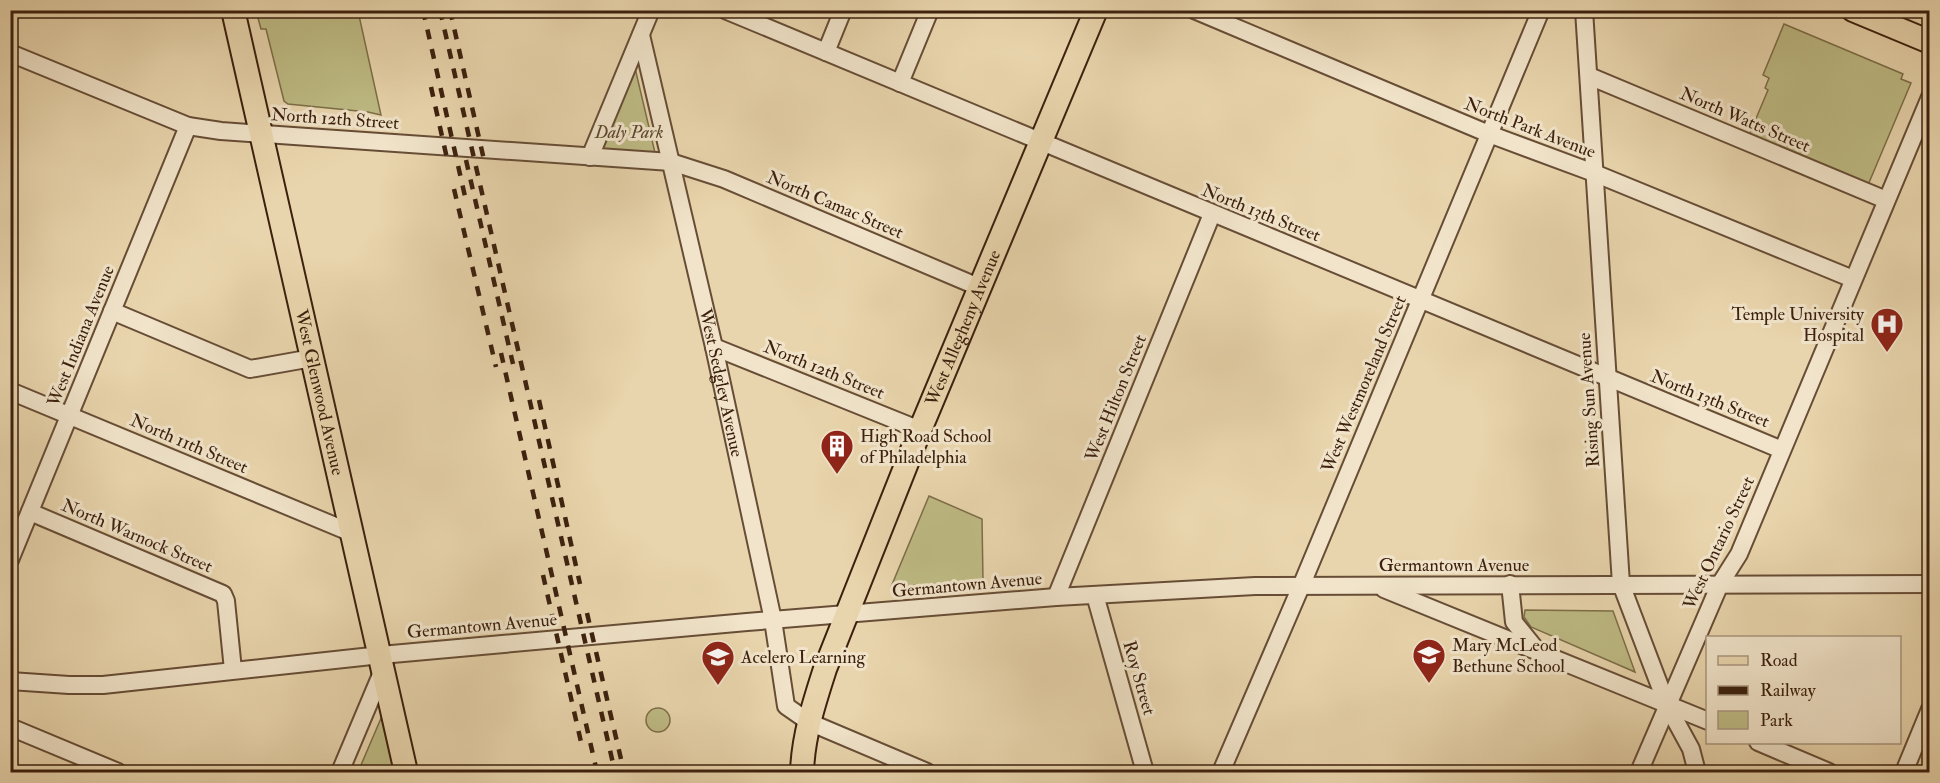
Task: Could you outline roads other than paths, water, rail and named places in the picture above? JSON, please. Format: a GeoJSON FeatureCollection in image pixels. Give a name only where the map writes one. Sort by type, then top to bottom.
{"type":"FeatureCollection","features":[{"type":"Feature","properties":{"kind":"main road","name":"West Glenwood Avenue"},"geometry":{"type":"LineString","coordinates":[[233,10],[406,772]]}},
{"type":"Feature","properties":{"kind":"main road","name":"West Allegheny Avenue"},"geometry":{"type":"LineString","coordinates":[[802,772],[803,750],[809,722],[825,669],[920,430],[1096,10]]}},
{"type":"Feature","properties":{"kind":"main road"},"geometry":{"type":"LineString","coordinates":[[1853,10],[1929,42]]}},
{"type":"Feature","properties":{"kind":"street"},"geometry":{"type":"LineString","coordinates":[[590,157],[651,10]]}},
{"type":"Feature","properties":{"kind":"street","name":"North 13th Street"},"geometry":{"type":"LineString","coordinates":[[725,10],[756,16],[826,52],[1782,450]]}},
{"type":"Feature","properties":{"kind":"street"},"geometry":{"type":"LineString","coordinates":[[826,52],[843,10]]}},
{"type":"Feature","properties":{"kind":"street"},"geometry":{"type":"LineString","coordinates":[[900,82],[930,10]]}},
{"type":"Feature","properties":{"kind":"street","name":"North Park Avenue"},"geometry":{"type":"LineString","coordinates":[[1194,10],[1490,134],[1594,173],[1852,279]]}},
{"type":"Feature","properties":{"kind":"street","name":"West Westmoreland Street"},"geometry":{"type":"LineString","coordinates":[[1221,772],[1302,584],[1541,10]]}},
{"type":"Feature","properties":{"kind":"street","name":"Rising Sun Avenue"},"geometry":{"type":"LineString","coordinates":[[1584,10],[1621,584],[1667,705],[1690,749],[1697,772]]}},
{"type":"Feature","properties":{"kind":"street","name":"West Sedgley Avenue"},"geometry":{"type":"LineString","coordinates":[[641,34],[714,347],[774,620],[786,706],[809,722]]}},
{"type":"Feature","properties":{"kind":"street","name":"North 12th Street"},"geometry":{"type":"LineString","coordinates":[[10,52],[188,126],[221,131],[671,162]]}},
{"type":"Feature","properties":{"kind":"street","name":"North Watts Street"},"geometry":{"type":"LineString","coordinates":[[1589,76],[1886,200]]}},
{"type":"Feature","properties":{"kind":"street","name":"West Ontario Street"},"geometry":{"type":"LineString","coordinates":[[1639,772],[1720,584],[1739,554],[1929,97]]}},
{"type":"Feature","properties":{"kind":"street","name":"West Indiana Avenue"},"geometry":{"type":"LineString","coordinates":[[10,560],[188,126]]}},
{"type":"Feature","properties":{"kind":"street","name":"North Camac Street"},"geometry":{"type":"LineString","coordinates":[[671,162],[724,179],[981,288]]}},
{"type":"Feature","properties":{"kind":"street","name":"West Hilton Street"},"geometry":{"type":"LineString","coordinates":[[1056,597],[1212,214]]}},
{"type":"Feature","properties":{"kind":"street"},"geometry":{"type":"LineString","coordinates":[[112,311],[250,369],[312,358]]}},
{"type":"Feature","properties":{"kind":"street","name":"North 12th Street"},"geometry":{"type":"LineString","coordinates":[[714,347],[920,430]]}},
{"type":"Feature","properties":{"kind":"street","name":"North 11th Street"},"geometry":{"type":"LineString","coordinates":[[10,391],[352,533]]}},
{"type":"Feature","properties":{"kind":"street","name":"North Warnock Street"},"geometry":{"type":"LineString","coordinates":[[30,512],[223,594],[226,601],[233,670]]}},
{"type":"Feature","properties":{"kind":"street","name":"Germantown Avenue"},"geometry":{"type":"LineString","coordinates":[[10,681],[103,685],[233,670],[382,663],[774,620],[1056,597],[1302,584],[1929,584]]}},
{"type":"Feature","properties":{"kind":"street"},"geometry":{"type":"LineString","coordinates":[[1368,584],[1408,597],[1706,722]]}},
{"type":"Feature","properties":{"kind":"street"},"geometry":{"type":"LineString","coordinates":[[1510,584],[1514,622],[1538,650]]}},
{"type":"Feature","properties":{"kind":"street","name":"Roy Street"},"geometry":{"type":"LineString","coordinates":[[1095,595],[1146,772]]}},
{"type":"Feature","properties":{"kind":"street"},"geometry":{"type":"LineString","coordinates":[[340,772],[382,663]]}},
{"type":"Feature","properties":{"kind":"street"},"geometry":{"type":"LineString","coordinates":[[1904,772],[1929,709]]}},
{"type":"Feature","properties":{"kind":"street"},"geometry":{"type":"LineString","coordinates":[[809,722],[927,772]]}},
{"type":"Feature","properties":{"kind":"street"},"geometry":{"type":"LineString","coordinates":[[10,727],[118,772]]}},
{"type":"Feature","properties":{"kind":"street"},"geometry":{"type":"LineString","coordinates":[[1763,744],[1829,772]]}},
{"type":"Feature","properties":{"kind":"railway"},"geometry":{"type":"LineString","coordinates":[[423,10],[466,201]]}},
{"type":"Feature","properties":{"kind":"railway"},"geometry":{"type":"LineString","coordinates":[[440,10],[615,772]]}},
{"type":"Feature","properties":{"kind":"railway"},"geometry":{"type":"LineString","coordinates":[[450,10],[484,160]]}},
{"type":"Feature","properties":{"kind":"railway"},"geometry":{"type":"LineString","coordinates":[[431,87],[448,163]]}},
{"type":"Feature","properties":{"kind":"railway"},"geometry":{"type":"LineString","coordinates":[[466,160],[513,364]]}},
{"type":"Feature","properties":{"kind":"railway"},"geometry":{"type":"LineString","coordinates":[[454,189],[496,367]]}},
{"type":"Feature","properties":{"kind":"railway"},"geometry":{"type":"LineString","coordinates":[[501,353],[597,772]]}},
{"type":"Feature","properties":{"kind":"railway"},"geometry":{"type":"LineString","coordinates":[[539,400],[580,584]]}},
{"type":"Feature","properties":{"kind":"railway"},"geometry":{"type":"LineString","coordinates":[[543,575],[581,742]]}},
{"type":"Feature","properties":{"kind":"railway"},"geometry":{"type":"LineString","coordinates":[[587,613],[624,772]]}},
{"type":"Feature","properties":{"kind":"place","name":"Temple University Hospital"},"geometry":{"type":"Point","coordinates":[1887,353]}},
{"type":"Feature","properties":{"kind":"place","name":"High Road School of Philadelphia"},"geometry":{"type":"Point","coordinates":[837,475]}},
{"type":"Feature","properties":{"kind":"place","name":"Mary McLeod Bethune School"},"geometry":{"type":"Point","coordinates":[1429,684]}},
{"type":"Feature","properties":{"kind":"place","name":"Acelero Learning"},"geometry":{"type":"Point","coordinates":[718,686]}},
{"type":"Feature","properties":{"kind":"park label","name":"Daly Park"},"geometry":{"type":"Point","coordinates":[629,132]}}]}
